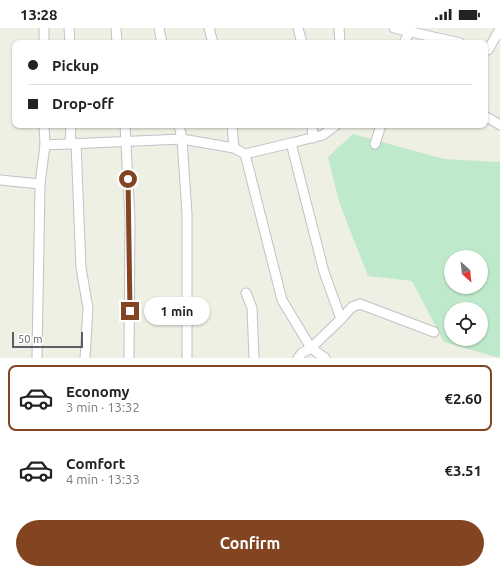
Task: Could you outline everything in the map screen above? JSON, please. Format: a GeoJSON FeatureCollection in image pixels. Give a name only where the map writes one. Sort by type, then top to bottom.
{"type":"FeatureCollection","features":[{"type":"Feature","properties":{"kind":"street"},"geometry":{"type":"LineString","coordinates":[[44,28],[44,40]]}},
{"type":"Feature","properties":{"kind":"street"},"geometry":{"type":"LineString","coordinates":[[69,28],[70,40]]}},
{"type":"Feature","properties":{"kind":"street"},"geometry":{"type":"LineString","coordinates":[[116,28],[117,40]]}},
{"type":"Feature","properties":{"kind":"street"},"geometry":{"type":"LineString","coordinates":[[159,28],[161,40]]}},
{"type":"Feature","properties":{"kind":"street"},"geometry":{"type":"LineString","coordinates":[[209,28],[212,40]]}},
{"type":"Feature","properties":{"kind":"street"},"geometry":{"type":"LineString","coordinates":[[298,28],[301,40]]}},
{"type":"Feature","properties":{"kind":"street"},"geometry":{"type":"LineString","coordinates":[[339,28],[340,40]]}},
{"type":"Feature","properties":{"kind":"street"},"geometry":{"type":"LineString","coordinates":[[394,28],[410,29],[449,40]]}},
{"type":"Feature","properties":{"kind":"street"},"geometry":{"type":"LineString","coordinates":[[405,40],[410,29]]}},
{"type":"Feature","properties":{"kind":"street"},"geometry":{"type":"LineString","coordinates":[[488,49],[500,29]]}},
{"type":"Feature","properties":{"kind":"street"},"geometry":{"type":"LineString","coordinates":[[488,118],[500,125]]}},
{"type":"Feature","properties":{"kind":"street"},"geometry":{"type":"LineString","coordinates":[[37,358],[40,184],[45,145],[44,128]]}},
{"type":"Feature","properties":{"kind":"street"},"geometry":{"type":"LineString","coordinates":[[71,128],[74,144],[81,268],[88,308],[85,358]]}},
{"type":"Feature","properties":{"kind":"street"},"geometry":{"type":"LineString","coordinates":[[125,128],[130,234],[129,358]]}},
{"type":"Feature","properties":{"kind":"street"},"geometry":{"type":"LineString","coordinates":[[180,128],[182,139],[187,214],[187,358]]}},
{"type":"Feature","properties":{"kind":"street"},"geometry":{"type":"LineString","coordinates":[[232,128],[234,148]]}},
{"type":"Feature","properties":{"kind":"street"},"geometry":{"type":"LineString","coordinates":[[312,128],[313,138]]}},
{"type":"Feature","properties":{"kind":"street"},"geometry":{"type":"LineString","coordinates":[[45,145],[182,139],[234,148],[245,154],[313,138],[323,135],[332,128]]}},
{"type":"Feature","properties":{"kind":"street"},"geometry":{"type":"LineString","coordinates":[[375,144],[380,128]]}},
{"type":"Feature","properties":{"kind":"street"},"geometry":{"type":"LineString","coordinates":[[291,143],[324,272],[341,319]]}},
{"type":"Feature","properties":{"kind":"street"},"geometry":{"type":"LineString","coordinates":[[245,154],[282,300],[311,348],[325,358]]}},
{"type":"Feature","properties":{"kind":"street"},"geometry":{"type":"LineString","coordinates":[[0,180],[40,184]]}},
{"type":"Feature","properties":{"kind":"street"},"geometry":{"type":"LineString","coordinates":[[246,293],[252,308],[254,358]]}},
{"type":"Feature","properties":{"kind":"street"},"geometry":{"type":"LineString","coordinates":[[298,358],[302,353],[311,348],[341,319],[352,306],[360,304],[434,332]]}},
{"type":"Feature","properties":{"kind":"green space"},"geometry":{"type":"Polygon","coordinates":[[[353,134],[444,159],[500,162],[500,358],[458,346],[488,346],[488,302],[444,302],[444,342],[412,281],[368,276],[339,202],[328,157],[353,134]]]}},
{"type":"Feature","properties":{"kind":"route"},"geometry":{"type":"LineString","coordinates":[[128,179],[130,219],[130,311]]}}]}
